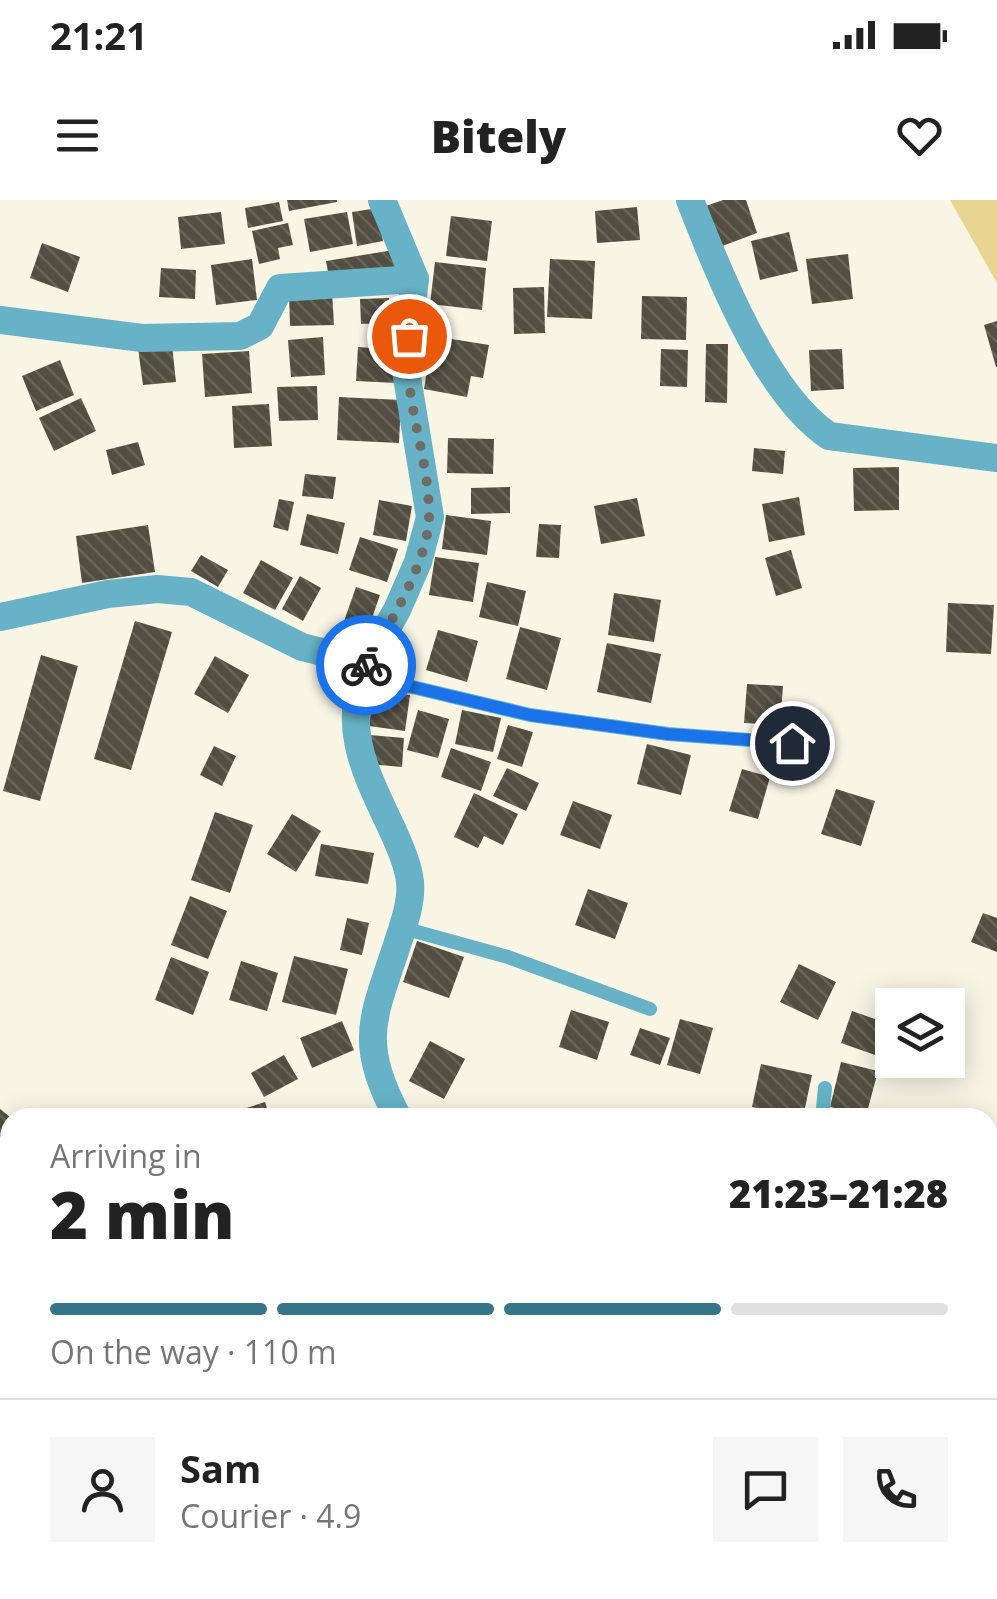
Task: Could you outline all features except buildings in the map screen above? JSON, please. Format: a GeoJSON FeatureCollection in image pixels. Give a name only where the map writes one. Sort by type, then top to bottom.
{"type":"FeatureCollection","features":[{"type":"Feature","properties":{"kind":"street"},"geometry":{"type":"LineString","coordinates":[[382,200],[416,279],[406,365],[430,517],[418,562],[398,610],[364,669],[354,728],[362,764],[402,852],[411,884],[403,928],[372,1022],[374,1060],[394,1108]]}},
{"type":"Feature","properties":{"kind":"street"},"geometry":{"type":"LineString","coordinates":[[690,200],[723,285],[770,370],[807,421],[828,436],[997,458]]}},
{"type":"Feature","properties":{"kind":"street"},"geometry":{"type":"LineString","coordinates":[[0,320],[142,338],[240,336],[260,326],[280,288],[416,279]]}},
{"type":"Feature","properties":{"kind":"street"},"geometry":{"type":"LineString","coordinates":[[0,617],[108,594],[157,589],[190,592],[302,647],[364,669]]}},
{"type":"Feature","properties":{"kind":"lane"},"geometry":{"type":"LineString","coordinates":[[364,669],[530,715],[668,734],[792,743]]}},
{"type":"Feature","properties":{"kind":"lane"},"geometry":{"type":"LineString","coordinates":[[403,928],[508,956],[650,1010]]}},
{"type":"Feature","properties":{"kind":"lane"},"geometry":{"type":"LineString","coordinates":[[823,1108],[825,1088]]}},
{"type":"Feature","properties":{"kind":"shaded area"},"geometry":{"type":"Polygon","coordinates":[[[950,200],[997,200],[997,283],[950,200]]]}},
{"type":"Feature","properties":{"kind":"way so far"},"geometry":{"type":"LineString","coordinates":[[366,665],[398,610],[418,562],[430,517],[406,365],[409,336]]}},
{"type":"Feature","properties":{"kind":"route"},"geometry":{"type":"LineString","coordinates":[[366,665],[362,675],[530,715],[668,734],[792,743]]}}]}
